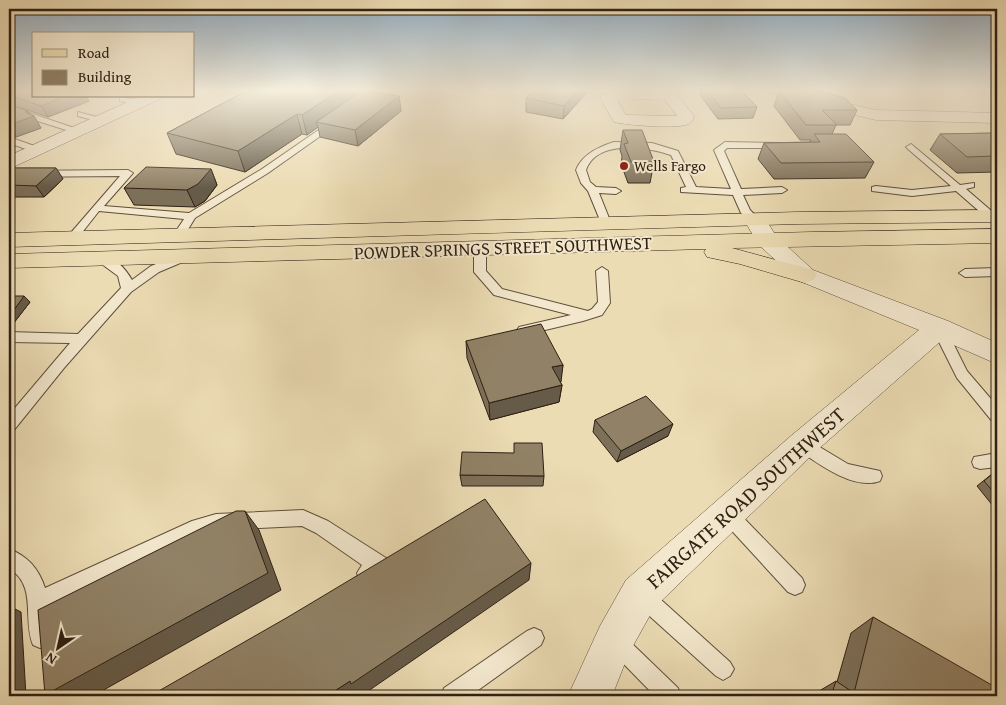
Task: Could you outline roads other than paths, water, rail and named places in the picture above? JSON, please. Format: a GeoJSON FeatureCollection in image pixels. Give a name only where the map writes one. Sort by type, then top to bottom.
{"type":"FeatureCollection","features":[{"type":"Feature","properties":{"kind":"main road","name":"POWDER SPRINGS STREET SOUTHWEST"},"geometry":{"type":"LineString","coordinates":[[9,240],[73,237],[185,225],[606,224],[761,230],[995,223]]}},
{"type":"Feature","properties":{"kind":"main road","name":"POWDER SPRINGS STREET SOUTHWEST"},"geometry":{"type":"LineString","coordinates":[[9,261],[667,243],[761,230]]}},
{"type":"Feature","properties":{"kind":"main road"},"geometry":{"type":"LineString","coordinates":[[667,243],[743,257],[805,276]]}},
{"type":"Feature","properties":{"kind":"street"},"geometry":{"type":"LineString","coordinates":[[9,163],[98,123]]}},
{"type":"Feature","properties":{"kind":"street"},"geometry":{"type":"LineString","coordinates":[[761,230],[805,276],[938,328],[997,354]]}},
{"type":"Feature","properties":{"kind":"street","name":"FAIRGATE ROAD SOUTHWEST"},"geometry":{"type":"LineString","coordinates":[[590,696],[614,640],[640,594],[803,444],[938,328]]}},
{"type":"Feature","properties":{"kind":"lane"},"geometry":{"type":"LineString","coordinates":[[51,123],[79,132]]}},
{"type":"Feature","properties":{"kind":"lane"},"geometry":{"type":"LineString","coordinates":[[96,208],[185,225],[265,172],[334,123]]}},
{"type":"Feature","properties":{"kind":"lane"},"geometry":{"type":"LineString","coordinates":[[9,140],[37,150]]}},
{"type":"Feature","properties":{"kind":"lane"},"geometry":{"type":"LineString","coordinates":[[606,224],[593,190],[586,183],[581,170],[584,162],[601,150],[614,145],[636,144],[663,148],[674,153],[689,190],[737,192],[782,190]]}},
{"type":"Feature","properties":{"kind":"lane"},"geometry":{"type":"LineString","coordinates":[[761,230],[745,211],[719,150],[725,145],[790,145]]}},
{"type":"Feature","properties":{"kind":"lane"},"geometry":{"type":"LineString","coordinates":[[911,147],[959,188],[995,223]]}},
{"type":"Feature","properties":{"kind":"lane"},"geometry":{"type":"LineString","coordinates":[[9,174],[128,173],[73,237]]}},
{"type":"Feature","properties":{"kind":"lane"},"geometry":{"type":"LineString","coordinates":[[876,190],[907,194],[946,192],[971,185]]}},
{"type":"Feature","properties":{"kind":"lane"},"geometry":{"type":"LineString","coordinates":[[593,190],[616,191]]}},
{"type":"Feature","properties":{"kind":"lane"},"geometry":{"type":"LineString","coordinates":[[480,249],[480,272],[498,292],[588,315]]}},
{"type":"Feature","properties":{"kind":"lane"},"geometry":{"type":"LineString","coordinates":[[9,426],[127,289],[155,269],[183,257]]}},
{"type":"Feature","properties":{"kind":"lane"},"geometry":{"type":"LineString","coordinates":[[103,259],[125,276],[127,289]]}},
{"type":"Feature","properties":{"kind":"lane"},"geometry":{"type":"LineString","coordinates":[[513,332],[597,312],[604,303],[602,271]]}},
{"type":"Feature","properties":{"kind":"lane"},"geometry":{"type":"LineString","coordinates":[[965,273],[997,272]]}},
{"type":"Feature","properties":{"kind":"lane"},"geometry":{"type":"LineString","coordinates":[[938,328],[962,374],[997,417]]}},
{"type":"Feature","properties":{"kind":"lane"},"geometry":{"type":"LineString","coordinates":[[9,338],[82,339]]}},
{"type":"Feature","properties":{"kind":"lane"},"geometry":{"type":"LineString","coordinates":[[803,444],[842,470],[857,475],[874,476]]}},
{"type":"Feature","properties":{"kind":"lane"},"geometry":{"type":"LineString","coordinates":[[980,462],[997,460]]}},
{"type":"Feature","properties":{"kind":"lane"},"geometry":{"type":"LineString","coordinates":[[727,513],[795,585]]}},
{"type":"Feature","properties":{"kind":"lane"},"geometry":{"type":"LineString","coordinates":[[37,602],[192,529],[216,522],[254,519],[303,518],[322,527],[379,565],[346,585]]}},
{"type":"Feature","properties":{"kind":"lane"},"geometry":{"type":"LineString","coordinates":[[9,558],[20,563],[29,572],[36,584],[42,659]]}},
{"type":"Feature","properties":{"kind":"lane"},"geometry":{"type":"LineString","coordinates":[[640,594],[723,670]]}},
{"type":"Feature","properties":{"kind":"lane"},"geometry":{"type":"LineString","coordinates":[[452,696],[534,638]]}},
{"type":"Feature","properties":{"kind":"lane"},"geometry":{"type":"LineString","coordinates":[[614,640],[670,696]]}},
{"type":"Feature","properties":{"kind":"place","name":"Wells Fargo"},"geometry":{"type":"Point","coordinates":[624,166]}}]}
